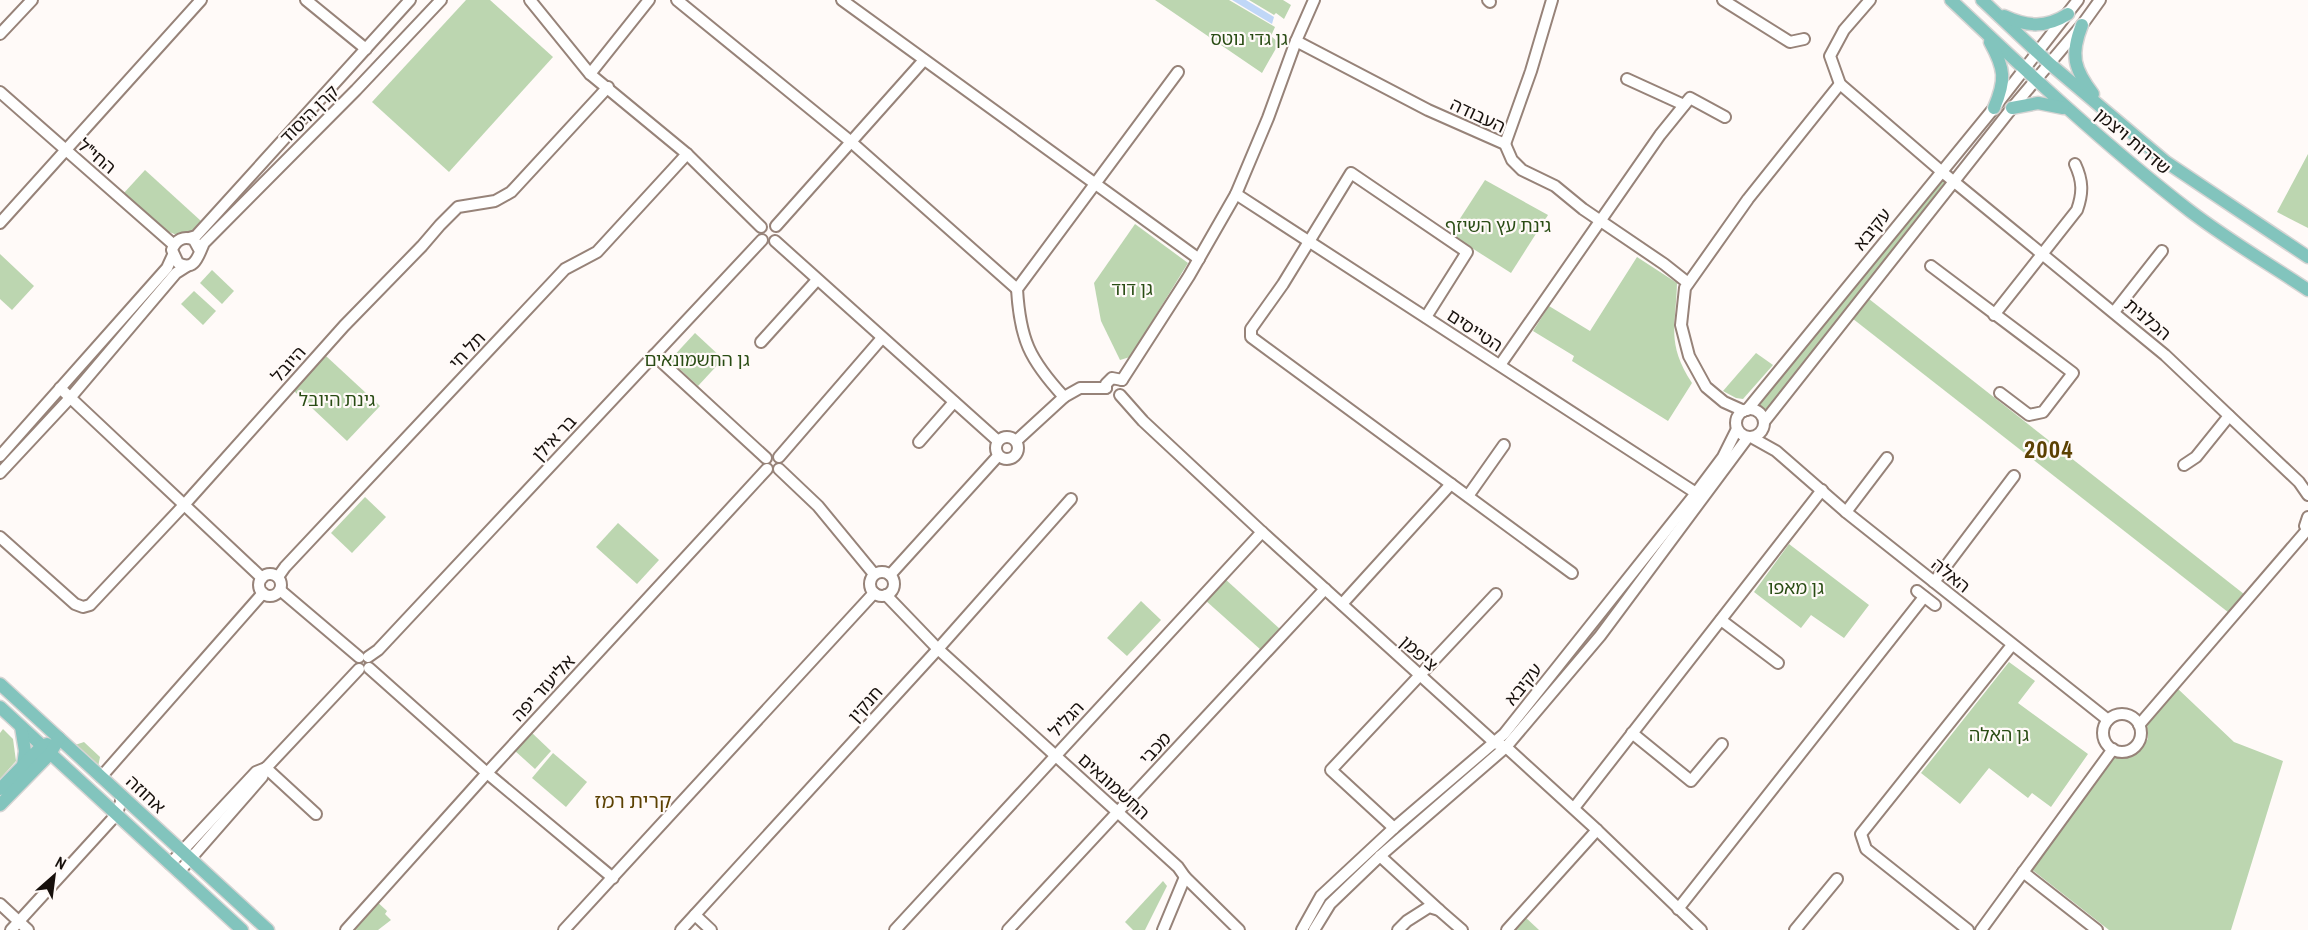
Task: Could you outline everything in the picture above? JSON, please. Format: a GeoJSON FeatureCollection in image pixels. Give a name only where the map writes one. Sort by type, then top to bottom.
{"type":"FeatureCollection","features":[{"type":"Feature","properties":{"kind":"main road","name":"שדרות ויצמן"},"geometry":{"type":"LineString","coordinates":[[1951,0],[2035,81],[2192,212],[2308,290]]}},
{"type":"Feature","properties":{"kind":"main road","name":"שדרות ויצמן"},"geometry":{"type":"LineString","coordinates":[[1982,0],[2112,118],[2184,174],[2308,257]]}},
{"type":"Feature","properties":{"kind":"main road"},"geometry":{"type":"LineString","coordinates":[[1992,10],[2018,22],[2036,26],[2051,23],[2068,14]]}},
{"type":"Feature","properties":{"kind":"main road"},"geometry":{"type":"LineString","coordinates":[[2082,25],[2075,46],[2074,58],[2077,70],[2112,118]]}},
{"type":"Feature","properties":{"kind":"main road"},"geometry":{"type":"LineString","coordinates":[[1983,31],[1998,57],[2002,71],[2002,88],[1994,108]]}},
{"type":"Feature","properties":{"kind":"main road"},"geometry":{"type":"LineString","coordinates":[[2012,108],[2038,103],[2071,111]]}},
{"type":"Feature","properties":{"kind":"main road","name":"אחוזה"},"geometry":{"type":"LineString","coordinates":[[0,684],[268,930]]}},
{"type":"Feature","properties":{"kind":"main road","name":"אחוזה"},"geometry":{"type":"LineString","coordinates":[[0,707],[239,929]]}},
{"type":"Feature","properties":{"kind":"main road"},"geometry":{"type":"LineString","coordinates":[[20,726],[27,770]]}},
{"type":"Feature","properties":{"kind":"main road"},"geometry":{"type":"LineString","coordinates":[[0,805],[27,770],[59,738]]}},
{"type":"Feature","properties":{"kind":"main road"},"geometry":{"type":"LineString","coordinates":[[0,789],[27,770],[65,768]]}},
{"type":"Feature","properties":{"kind":"street"},"geometry":{"type":"LineString","coordinates":[[0,34],[32,0]]}},
{"type":"Feature","properties":{"kind":"street"},"geometry":{"type":"LineString","coordinates":[[0,224],[201,0]]}},
{"type":"Feature","properties":{"kind":"street"},"geometry":{"type":"LineString","coordinates":[[306,0],[366,49]]}},
{"type":"Feature","properties":{"kind":"street","name":"קרן היסוד"},"geometry":{"type":"LineString","coordinates":[[189,238],[196,236],[410,0]]}},
{"type":"Feature","properties":{"kind":"street","name":"קרן היסוד"},"geometry":{"type":"LineString","coordinates":[[200,251],[204,243],[356,90],[441,0]]}},
{"type":"Feature","properties":{"kind":"street"},"geometry":{"type":"LineString","coordinates":[[530,0],[590,74],[687,154],[761,227]]}},
{"type":"Feature","properties":{"kind":"street"},"geometry":{"type":"LineString","coordinates":[[590,74],[649,0]]}},
{"type":"Feature","properties":{"kind":"street"},"geometry":{"type":"LineString","coordinates":[[677,0],[850,141],[1017,289]]}},
{"type":"Feature","properties":{"kind":"street"},"geometry":{"type":"LineString","coordinates":[[842,0],[1199,259]]}},
{"type":"Feature","properties":{"kind":"street"},"geometry":{"type":"LineString","coordinates":[[1106,388],[1111,395],[1120,394],[1124,388],[1122,380],[1199,259],[1236,194],[1314,0]]}},
{"type":"Feature","properties":{"kind":"street"},"geometry":{"type":"LineString","coordinates":[[1505,144],[1552,0]]}},
{"type":"Feature","properties":{"kind":"street"},"geometry":{"type":"LineString","coordinates":[[1723,0],[1791,42],[1804,39]]}},
{"type":"Feature","properties":{"kind":"street"},"geometry":{"type":"LineString","coordinates":[[1742,417],[1743,435],[1750,437],[1759,434],[1764,424],[1760,413],[1742,417],[1716,400],[1693,364],[1684,341],[1682,309],[1685,288],[1748,199],[1839,84],[1830,56],[1844,30],[1870,0]]}},
{"type":"Feature","properties":{"kind":"street","name":"עקיבא"},"geometry":{"type":"LineString","coordinates":[[1302,930],[1322,896],[1394,828],[1499,748],[1504,734],[1696,493],[1722,457],[1742,417],[1994,108],[2022,69],[2078,0]]}},
{"type":"Feature","properties":{"kind":"street","name":"עקיבא"},"geometry":{"type":"LineString","coordinates":[[1764,424],[2012,108],[2082,25],[2100,0]]}},
{"type":"Feature","properties":{"kind":"street","name":"העבודה"},"geometry":{"type":"LineString","coordinates":[[1296,41],[1428,110],[1505,144],[1512,160],[1522,170],[1555,186],[1688,283]]}},
{"type":"Feature","properties":{"kind":"street"},"geometry":{"type":"LineString","coordinates":[[776,226],[924,60]]}},
{"type":"Feature","properties":{"kind":"street"},"geometry":{"type":"LineString","coordinates":[[1064,397],[1046,377],[1026,344],[1019,319],[1017,289],[1178,72]]}},
{"type":"Feature","properties":{"kind":"street"},"geometry":{"type":"LineString","coordinates":[[1627,79],[1684,105]]}},
{"type":"Feature","properties":{"kind":"street","name":"הכלנית"},"geometry":{"type":"LineString","coordinates":[[1839,84],[2165,355],[2299,482],[2308,495]]}},
{"type":"Feature","properties":{"kind":"street","name":"היובל"},"geometry":{"type":"LineString","coordinates":[[0,537],[75,604],[90,605],[184,505],[344,326],[458,207],[495,201],[511,192],[608,87]]}},
{"type":"Feature","properties":{"kind":"street","name":"החי\"ל"},"geometry":{"type":"LineString","coordinates":[[0,92],[173,250]]}},
{"type":"Feature","properties":{"kind":"street"},"geometry":{"type":"LineString","coordinates":[[1500,365],[1600,220],[1690,98],[1725,117]]}},
{"type":"Feature","properties":{"kind":"street","name":"תל חי"},"geometry":{"type":"LineString","coordinates":[[278,578],[301,550],[566,269],[597,252],[687,154]]}},
{"type":"Feature","properties":{"kind":"street"},"geometry":{"type":"LineString","coordinates":[[1994,315],[2069,222],[2082,196],[2082,178],[2075,164]]}},
{"type":"Feature","properties":{"kind":"street"},"geometry":{"type":"LineString","coordinates":[[1426,317],[1467,252],[1351,173],[1283,284],[1251,329],[1251,337],[1572,573]]}},
{"type":"Feature","properties":{"kind":"street","name":"הטייסים"},"geometry":{"type":"LineString","coordinates":[[1236,194],[1696,493]]}},
{"type":"Feature","properties":{"kind":"street"},"geometry":{"type":"LineString","coordinates":[[761,227],[770,224],[776,226]]}},
{"type":"Feature","properties":{"kind":"street"},"geometry":{"type":"LineString","coordinates":[[761,227],[759,234],[762,240],[768,243],[775,241],[778,236],[776,226]]}},
{"type":"Feature","properties":{"kind":"street"},"geometry":{"type":"LineString","coordinates":[[0,456],[167,268],[173,250],[181,239],[189,238],[197,243],[200,251],[198,260],[176,273],[69,398],[0,473]]}},
{"type":"Feature","properties":{"kind":"street","name":"בר אילן"},"geometry":{"type":"LineString","coordinates":[[174,868],[262,777],[266,768],[762,240]]}},
{"type":"Feature","properties":{"kind":"street"},"geometry":{"type":"LineString","coordinates":[[775,241],[998,441]]}},
{"type":"Feature","properties":{"kind":"street"},"geometry":{"type":"LineString","coordinates":[[173,250],[178,263],[187,266]]}},
{"type":"Feature","properties":{"kind":"street"},"geometry":{"type":"LineString","coordinates":[[2114,312],[2162,251]]}},
{"type":"Feature","properties":{"kind":"street"},"geometry":{"type":"LineString","coordinates":[[1930,266],[2073,373],[2043,412],[2029,415],[2000,393]]}},
{"type":"Feature","properties":{"kind":"street"},"geometry":{"type":"LineString","coordinates":[[761,342],[817,280]]}},
{"type":"Feature","properties":{"kind":"street"},"geometry":{"type":"LineString","coordinates":[[771,466],[781,462],[779,457],[882,338]]}},
{"type":"Feature","properties":{"kind":"street"},"geometry":{"type":"LineString","coordinates":[[654,355],[771,466],[818,506],[874,574]]}},
{"type":"Feature","properties":{"kind":"street"},"geometry":{"type":"LineString","coordinates":[[1106,388],[1106,384],[1112,378],[1122,380]]}},
{"type":"Feature","properties":{"kind":"street"},"geometry":{"type":"LineString","coordinates":[[60,388],[262,578]]}},
{"type":"Feature","properties":{"kind":"street"},"geometry":{"type":"LineString","coordinates":[[1016,441],[1064,397],[1080,388],[1106,388]]}},
{"type":"Feature","properties":{"kind":"street","name":"ציפמן"},"geometry":{"type":"LineString","coordinates":[[1120,394],[1143,421],[1262,532],[1499,748],[1574,808],[1701,930]]}},
{"type":"Feature","properties":{"kind":"street"},"geometry":{"type":"LineString","coordinates":[[919,442],[954,402]]}},
{"type":"Feature","properties":{"kind":"street"},"geometry":{"type":"LineString","coordinates":[[2184,465],[2196,457],[2229,416]]}},
{"type":"Feature","properties":{"kind":"street","name":"האלה"},"geometry":{"type":"LineString","coordinates":[[1764,424],[1776,452]]}},
{"type":"Feature","properties":{"kind":"street"},"geometry":{"type":"LineString","coordinates":[[1005,437],[1016,441],[1018,451],[1013,458],[1007,460],[998,456],[995,450],[998,441],[1005,437]]}},
{"type":"Feature","properties":{"kind":"street","name":"עקיבא"},"geometry":{"type":"LineString","coordinates":[[1314,930],[1330,904],[1380,855],[1499,748],[1600,636],[1750,437]]}},
{"type":"Feature","properties":{"kind":"street","name":"האלה"},"geometry":{"type":"LineString","coordinates":[[1750,437],[1776,452],[1846,512],[2108,720]]}},
{"type":"Feature","properties":{"kind":"street"},"geometry":{"type":"LineString","coordinates":[[1467,496],[1504,445]]}},
{"type":"Feature","properties":{"kind":"street"},"geometry":{"type":"LineString","coordinates":[[890,575],[998,456]]}},
{"type":"Feature","properties":{"kind":"street"},"geometry":{"type":"LineString","coordinates":[[1846,512],[1887,458]]}},
{"type":"Feature","properties":{"kind":"street","name":"אליעזר יפה"},"geometry":{"type":"LineString","coordinates":[[346,930],[487,773],[771,466]]}},
{"type":"Feature","properties":{"kind":"street"},"geometry":{"type":"LineString","coordinates":[[1934,582],[2014,476]]}},
{"type":"Feature","properties":{"kind":"street"},"geometry":{"type":"LineString","coordinates":[[1342,604],[1451,484]]}},
{"type":"Feature","properties":{"kind":"street"},"geometry":{"type":"LineString","coordinates":[[1574,808],[1822,490]]}},
{"type":"Feature","properties":{"kind":"street","name":"חנקין"},"geometry":{"type":"LineString","coordinates":[[681,930],[938,649],[1071,499]]}},
{"type":"Feature","properties":{"kind":"street"},"geometry":{"type":"LineString","coordinates":[[2139,725],[2308,530],[2305,522],[2308,517]]}},
{"type":"Feature","properties":{"kind":"street","name":"הגליל"},"geometry":{"type":"LineString","coordinates":[[895,930],[1262,532]]}},
{"type":"Feature","properties":{"kind":"street"},"geometry":{"type":"LineString","coordinates":[[874,574],[882,572],[890,575],[894,586],[886,595],[874,593]]}},
{"type":"Feature","properties":{"kind":"street"},"geometry":{"type":"LineString","coordinates":[[262,578],[271,574],[278,578],[281,584],[280,590],[273,595],[263,593]]}},
{"type":"Feature","properties":{"kind":"street"},"geometry":{"type":"LineString","coordinates":[[874,574],[870,586],[874,593]]}},
{"type":"Feature","properties":{"kind":"street"},"geometry":{"type":"LineString","coordinates":[[262,578],[260,586],[263,593]]}},
{"type":"Feature","properties":{"kind":"street","name":"מכבי"},"geometry":{"type":"LineString","coordinates":[[1008,930],[1325,589]]}},
{"type":"Feature","properties":{"kind":"street"},"geometry":{"type":"LineString","coordinates":[[280,590],[487,773],[613,878]]}},
{"type":"Feature","properties":{"kind":"street"},"geometry":{"type":"LineString","coordinates":[[101,777],[263,593]]}},
{"type":"Feature","properties":{"kind":"street"},"geometry":{"type":"LineString","coordinates":[[564,930],[874,593]]}},
{"type":"Feature","properties":{"kind":"street"},"geometry":{"type":"LineString","coordinates":[[1394,828],[1331,770],[1496,594]]}},
{"type":"Feature","properties":{"kind":"street"},"geometry":{"type":"LineString","coordinates":[[1678,909],[1921,594],[1935,605]]}},
{"type":"Feature","properties":{"kind":"street","name":"החשמונאים"},"geometry":{"type":"LineString","coordinates":[[886,595],[938,649],[1178,867],[1185,877],[1239,930]]}},
{"type":"Feature","properties":{"kind":"street"},"geometry":{"type":"LineString","coordinates":[[1721,620],[1778,663]]}},
{"type":"Feature","properties":{"kind":"street"},"geometry":{"type":"LineString","coordinates":[[1968,930],[1866,849],[1861,834],[2012,645]]}},
{"type":"Feature","properties":{"kind":"street"},"geometry":{"type":"LineString","coordinates":[[2114,716],[2131,716],[2139,725],[2141,732],[2137,745],[2126,752],[2113,749],[2104,740],[2103,733],[2108,720],[2114,716]]}},
{"type":"Feature","properties":{"kind":"street"},"geometry":{"type":"LineString","coordinates":[[1632,733],[1691,782],[1722,744]]}},
{"type":"Feature","properties":{"kind":"street"},"geometry":{"type":"LineString","coordinates":[[1981,930],[2113,749]]}},
{"type":"Feature","properties":{"kind":"street"},"geometry":{"type":"LineString","coordinates":[[266,768],[316,814]]}},
{"type":"Feature","properties":{"kind":"street"},"geometry":{"type":"LineString","coordinates":[[15,926],[116,815],[122,802],[121,795]]}},
{"type":"Feature","properties":{"kind":"street"},"geometry":{"type":"LineString","coordinates":[[1507,930],[1597,830]]}},
{"type":"Feature","properties":{"kind":"street"},"geometry":{"type":"LineString","coordinates":[[1380,855],[1462,930]]}},
{"type":"Feature","properties":{"kind":"street"},"geometry":{"type":"LineString","coordinates":[[2023,872],[2097,930]]}},
{"type":"Feature","properties":{"kind":"street"},"geometry":{"type":"LineString","coordinates":[[1163,930],[1185,877]]}},
{"type":"Feature","properties":{"kind":"street"},"geometry":{"type":"LineString","coordinates":[[1795,930],[1837,879]]}},
{"type":"Feature","properties":{"kind":"street"},"geometry":{"type":"LineString","coordinates":[[0,904],[15,926],[28,930]]}},
{"type":"Feature","properties":{"kind":"street"},"geometry":{"type":"LineString","coordinates":[[1398,930],[1407,921],[1429,907],[1439,910]]}},
{"type":"Feature","properties":{"kind":"street"},"geometry":{"type":"LineString","coordinates":[[695,915],[711,930]]}},
{"type":"Feature","properties":{"kind":"street"},"geometry":{"type":"LineString","coordinates":[[239,929],[258,920]]}},
{"type":"Feature","properties":{"kind":"green space"},"geometry":{"type":"Polygon","coordinates":[[[466,0],[490,0],[553,57],[449,172],[372,102],[466,0]]]}},
{"type":"Feature","properties":{"kind":"green space","name":"גן גדי נוטס"},"geometry":{"type":"Polygon","coordinates":[[[1155,0],[1229,0],[1275,27],[1271,36],[1279,43],[1262,73],[1155,0]]]}},
{"type":"Feature","properties":{"kind":"green space","name":"גן גדי נוטס"},"geometry":{"type":"Polygon","coordinates":[[[1249,0],[1283,0],[1291,5],[1284,19],[1249,0]]]}},
{"type":"Feature","properties":{"kind":"green space"},"geometry":{"type":"Polygon","coordinates":[[[2308,154],[2308,228],[2277,212],[2308,154]]]}},
{"type":"Feature","properties":{"kind":"green space"},"geometry":{"type":"Polygon","coordinates":[[[145,170],[201,221],[193,230],[179,236],[160,228],[123,194],[145,170]]]}},
{"type":"Feature","properties":{"kind":"green space"},"geometry":{"type":"Polygon","coordinates":[[[1940,176],[1949,182],[1767,411],[1757,404],[1940,176]]]}},
{"type":"Feature","properties":{"kind":"green space","name":"גינת עץ השיזף"},"geometry":{"type":"Polygon","coordinates":[[[1485,180],[1548,215],[1511,273],[1450,234],[1485,180]]]}},
{"type":"Feature","properties":{"kind":"green space","name":"גן דוד"},"geometry":{"type":"Polygon","coordinates":[[[1135,224],[1188,263],[1130,357],[1120,360],[1101,321],[1094,283],[1135,224]]]}},
{"type":"Feature","properties":{"kind":"green space"},"geometry":{"type":"Polygon","coordinates":[[[0,254],[34,286],[12,310],[0,299],[0,254]]]}},
{"type":"Feature","properties":{"kind":"green space"},"geometry":{"type":"Polygon","coordinates":[[[1637,257],[1677,283],[1674,334],[1679,357],[1692,383],[1668,421],[1572,361],[1574,356],[1533,331],[1549,306],[1590,331],[1637,257]]]}},
{"type":"Feature","properties":{"kind":"green space"},"geometry":{"type":"Polygon","coordinates":[[[212,270],[234,291],[222,304],[200,283],[212,270]]]}},
{"type":"Feature","properties":{"kind":"green space"},"geometry":{"type":"Polygon","coordinates":[[[194,291],[216,311],[203,325],[181,304],[194,291]]]}},
{"type":"Feature","properties":{"kind":"green space"},"geometry":{"type":"Polygon","coordinates":[[[1864,295],[2249,598],[2233,616],[1848,315],[1864,295]]]}},
{"type":"Feature","properties":{"kind":"green space","name":"גן החשמונאים"},"geometry":{"type":"Polygon","coordinates":[[[695,333],[723,359],[698,386],[670,360],[695,333]]]}},
{"type":"Feature","properties":{"kind":"green space"},"geometry":{"type":"Polygon","coordinates":[[[1756,353],[1773,365],[1743,399],[1723,391],[1756,353]]]}},
{"type":"Feature","properties":{"kind":"green space","name":"גינת היובל"},"geometry":{"type":"Polygon","coordinates":[[[326,356],[380,406],[347,441],[294,391],[326,356]]]}},
{"type":"Feature","properties":{"kind":"green space"},"geometry":{"type":"Polygon","coordinates":[[[365,497],[386,517],[352,553],[331,533],[365,497]]]}},
{"type":"Feature","properties":{"kind":"green space"},"geometry":{"type":"Polygon","coordinates":[[[618,523],[659,560],[637,584],[596,547],[618,523]]]}},
{"type":"Feature","properties":{"kind":"green space","name":"גן מאפו"},"geometry":{"type":"Polygon","coordinates":[[[1789,544],[1869,605],[1844,638],[1811,615],[1801,628],[1754,592],[1789,544]]]}},
{"type":"Feature","properties":{"kind":"green space"},"geometry":{"type":"Polygon","coordinates":[[[1224,578],[1280,629],[1261,650],[1205,600],[1224,578]]]}},
{"type":"Feature","properties":{"kind":"green space"},"geometry":{"type":"Polygon","coordinates":[[[1141,601],[1161,620],[1127,656],[1107,638],[1141,601]]]}},
{"type":"Feature","properties":{"kind":"green space","name":"גן האלה"},"geometry":{"type":"Polygon","coordinates":[[[2009,662],[2035,681],[2018,703],[2088,754],[2051,807],[2032,793],[2028,798],[1989,768],[1960,804],[1921,773],[2009,662]]]}},
{"type":"Feature","properties":{"kind":"green space"},"geometry":{"type":"Polygon","coordinates":[[[2177,688],[2234,742],[2283,761],[2231,930],[2109,930],[2031,869],[2114,757],[2132,752],[2148,739],[2147,724],[2177,688]]]}},
{"type":"Feature","properties":{"kind":"green space"},"geometry":{"type":"Polygon","coordinates":[[[3,729],[13,739],[16,761],[0,779],[0,733],[3,729]]]}},
{"type":"Feature","properties":{"kind":"green space"},"geometry":{"type":"Polygon","coordinates":[[[531,732],[551,751],[535,769],[514,750],[531,732]]]}},
{"type":"Feature","properties":{"kind":"green space"},"geometry":{"type":"Polygon","coordinates":[[[84,742],[100,757],[98,767],[75,745],[84,742]]]}},
{"type":"Feature","properties":{"kind":"green space"},"geometry":{"type":"Polygon","coordinates":[[[553,753],[587,782],[566,807],[532,778],[553,753]]]}},
{"type":"Feature","properties":{"kind":"green space"},"geometry":{"type":"Polygon","coordinates":[[[1163,881],[1167,886],[1145,930],[1133,930],[1125,922],[1163,881]]]}},
{"type":"Feature","properties":{"kind":"green space"},"geometry":{"type":"Polygon","coordinates":[[[374,899],[387,911],[385,914],[391,920],[378,930],[346,930],[374,899]]]}},
{"type":"Feature","properties":{"kind":"green space"},"geometry":{"type":"Polygon","coordinates":[[[1522,914],[1539,930],[1507,930],[1522,914]]]}},
{"type":"Feature","properties":{"kind":"water"},"geometry":{"type":"Polygon","coordinates":[[[1232,0],[1246,0],[1274,17],[1272,24],[1232,0]]]}},
{"type":"Feature","properties":{"kind":"district","name":"2004"},"geometry":{"type":"Point","coordinates":[2049,449]}},
{"type":"Feature","properties":{"kind":"district","name":"קרית רמז"},"geometry":{"type":"Point","coordinates":[633,800]}}]}
